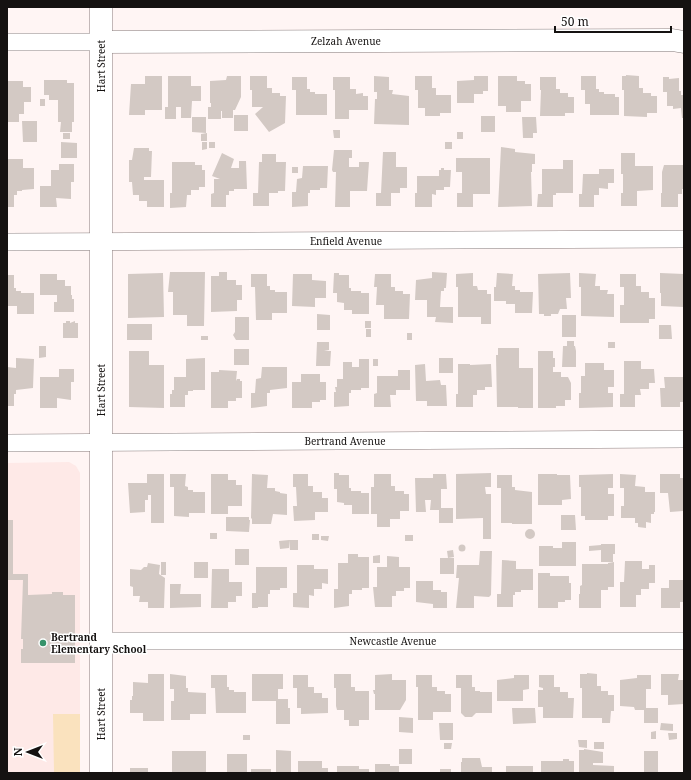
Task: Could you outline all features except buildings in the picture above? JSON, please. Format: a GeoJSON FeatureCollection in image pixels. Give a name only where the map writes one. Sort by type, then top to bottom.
{"type":"FeatureCollection","features":[{"type":"Feature","properties":{"kind":"street","name":"Hart Street"},"geometry":{"type":"LineString","coordinates":[[100,7],[101,773]]}},
{"type":"Feature","properties":{"kind":"street","name":"Zelzah Avenue"},"geometry":{"type":"LineString","coordinates":[[7,42],[664,40],[684,42]]}},
{"type":"Feature","properties":{"kind":"street","name":"Enfield Avenue"},"geometry":{"type":"LineString","coordinates":[[7,242],[684,239]]}},
{"type":"Feature","properties":{"kind":"street","name":"Bertrand Avenue"},"geometry":{"type":"LineString","coordinates":[[7,443],[684,439]]}},
{"type":"Feature","properties":{"kind":"street","name":"Newcastle Avenue"},"geometry":{"type":"LineString","coordinates":[[101,641],[684,641]]}},
{"type":"Feature","properties":{"kind":"shaded area","name":"Bertrand Elementary School"},"geometry":{"type":"Polygon","coordinates":[[[69,462],[76,466],[80,473],[80,773],[7,773],[7,463],[69,462]]]}},
{"type":"Feature","properties":{"kind":"shaded area"},"geometry":{"type":"Polygon","coordinates":[[[53,714],[80,714],[80,773],[54,773],[53,714]]]}},
{"type":"Feature","properties":{"kind":"place","name":"Bertrand Elementary School"},"geometry":{"type":"Point","coordinates":[43,643]}}]}
